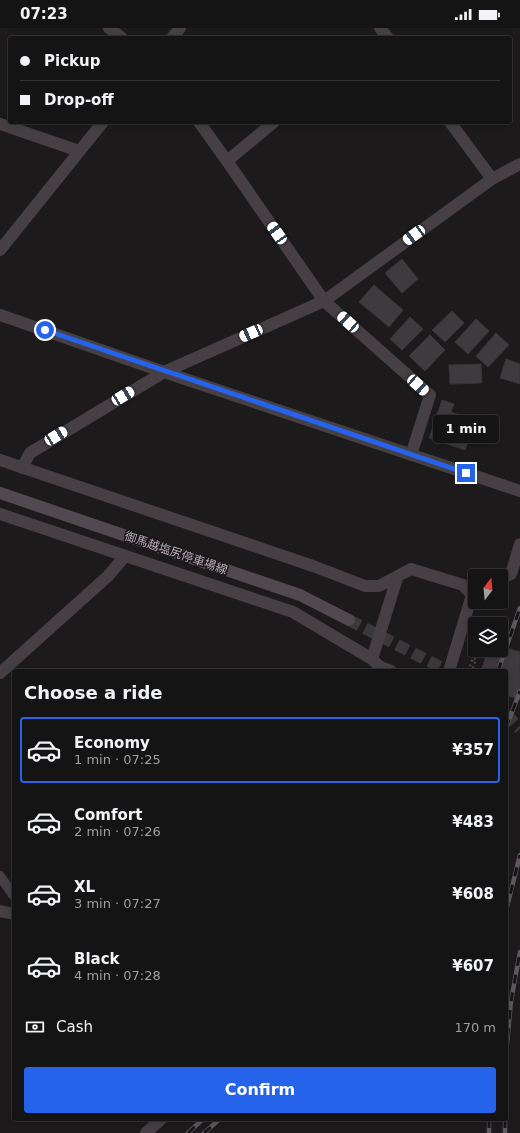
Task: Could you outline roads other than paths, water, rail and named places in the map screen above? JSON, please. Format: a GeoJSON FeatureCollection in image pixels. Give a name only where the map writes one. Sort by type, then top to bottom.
{"type":"FeatureCollection","features":[{"type":"Feature","properties":{"kind":"main road","name":"御馬越塩尻停車場線"},"geometry":{"type":"LineString","coordinates":[[0,494],[300,595],[349,620]]}},
{"type":"Feature","properties":{"kind":"street"},"geometry":{"type":"LineString","coordinates":[[109,28],[119,36]]}},
{"type":"Feature","properties":{"kind":"street"},"geometry":{"type":"LineString","coordinates":[[174,36],[180,28]]}},
{"type":"Feature","properties":{"kind":"street"},"geometry":{"type":"LineString","coordinates":[[0,124],[79,151]]}},
{"type":"Feature","properties":{"kind":"street"},"geometry":{"type":"LineString","coordinates":[[0,250],[101,124]]}},
{"type":"Feature","properties":{"kind":"street"},"geometry":{"type":"LineString","coordinates":[[200,124],[324,301],[430,395],[411,455]]}},
{"type":"Feature","properties":{"kind":"street"},"geometry":{"type":"LineString","coordinates":[[227,161],[272,124]]}},
{"type":"Feature","properties":{"kind":"street"},"geometry":{"type":"LineString","coordinates":[[451,124],[492,179]]}},
{"type":"Feature","properties":{"kind":"street"},"geometry":{"type":"LineString","coordinates":[[22,468],[30,452],[164,372],[324,301],[492,179],[520,164]]}},
{"type":"Feature","properties":{"kind":"street"},"geometry":{"type":"LineString","coordinates":[[0,314],[164,372],[520,491]]}},
{"type":"Feature","properties":{"kind":"street"},"geometry":{"type":"LineString","coordinates":[[0,460],[313,566],[365,586],[378,586],[397,578],[411,569],[464,585],[468,589]]}},
{"type":"Feature","properties":{"kind":"street"},"geometry":{"type":"LineString","coordinates":[[0,514],[293,612],[372,659],[380,667],[386,669]]}},
{"type":"Feature","properties":{"kind":"street"},"geometry":{"type":"LineString","coordinates":[[508,576],[512,574],[520,544]]}},
{"type":"Feature","properties":{"kind":"street"},"geometry":{"type":"LineString","coordinates":[[0,673],[108,576],[125,556]]}},
{"type":"Feature","properties":{"kind":"street"},"geometry":{"type":"LineString","coordinates":[[372,659],[397,578]]}},
{"type":"Feature","properties":{"kind":"street"},"geometry":{"type":"LineString","coordinates":[[450,669],[469,609]]}},
{"type":"Feature","properties":{"kind":"street"},"geometry":{"type":"LineString","coordinates":[[0,911],[12,914]]}},
{"type":"Feature","properties":{"kind":"street"},"geometry":{"type":"LineString","coordinates":[[146,1133],[159,1121]]}},
{"type":"Feature","properties":{"kind":"lane"},"geometry":{"type":"LineString","coordinates":[[0,876],[12,893]]}},
{"type":"Feature","properties":{"kind":"tunnel"},"geometry":{"type":"LineString","coordinates":[[349,620],[444,669]]}},
{"type":"Feature","properties":{"kind":"tunnel"},"geometry":{"type":"LineString","coordinates":[[508,716],[520,729]]}},
{"type":"Feature","properties":{"kind":"railway"},"geometry":{"type":"LineString","coordinates":[[499,669],[520,608]]}},
{"type":"Feature","properties":{"kind":"railway"},"geometry":{"type":"LineString","coordinates":[[508,723],[520,691]]}},
{"type":"Feature","properties":{"kind":"railway"},"geometry":{"type":"LineString","coordinates":[[508,903],[520,855]]}},
{"type":"Feature","properties":{"kind":"railway"},"geometry":{"type":"LineString","coordinates":[[508,1033],[511,1001],[520,952]]}},
{"type":"Feature","properties":{"kind":"railway"},"geometry":{"type":"LineString","coordinates":[[188,1133],[201,1121]]}},
{"type":"Feature","properties":{"kind":"railway"},"geometry":{"type":"LineString","coordinates":[[204,1133],[218,1121]]}},
{"type":"Feature","properties":{"kind":"railway"},"geometry":{"type":"LineString","coordinates":[[489,1121],[489,1133]]}},
{"type":"Feature","properties":{"kind":"railway"},"geometry":{"type":"LineString","coordinates":[[505,1121],[505,1133]]}}]}
